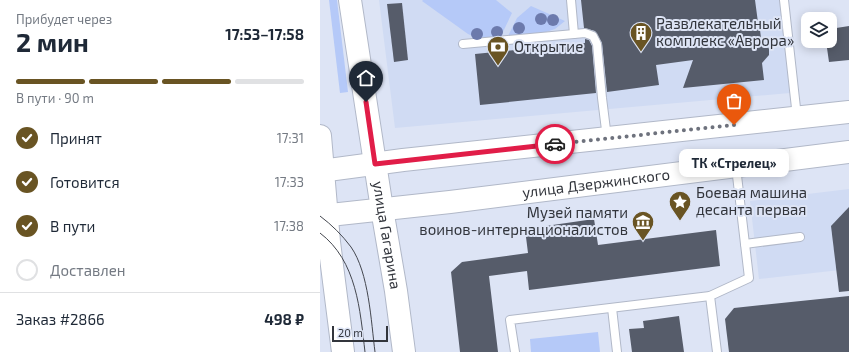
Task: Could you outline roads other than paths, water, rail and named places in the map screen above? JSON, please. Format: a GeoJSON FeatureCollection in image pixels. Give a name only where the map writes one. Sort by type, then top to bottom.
{"type":"FeatureCollection","features":[{"type":"Feature","properties":{"kind":"main road","name":"улица Гагарина"},"geometry":{"type":"LineString","coordinates":[[350,0],[396,291],[404,352]]}},
{"type":"Feature","properties":{"kind":"main road"},"geometry":{"type":"LineString","coordinates":[[322,171],[849,112]]}},
{"type":"Feature","properties":{"kind":"main road"},"geometry":{"type":"LineString","coordinates":[[320,136],[323,216],[343,352]]}},
{"type":"Feature","properties":{"kind":"main road","name":"улица Дзержинского"},"geometry":{"type":"LineString","coordinates":[[323,216],[849,152]]}},
{"type":"Feature","properties":{"kind":"lane"},"geometry":{"type":"LineString","coordinates":[[571,0],[574,34]]}},
{"type":"Feature","properties":{"kind":"lane"},"geometry":{"type":"LineString","coordinates":[[784,0],[797,118]]}},
{"type":"Feature","properties":{"kind":"lane"},"geometry":{"type":"LineString","coordinates":[[463,44],[585,33],[593,36],[597,44],[602,98],[608,139]]}},
{"type":"Feature","properties":{"kind":"lane"},"geometry":{"type":"LineString","coordinates":[[515,352],[510,320],[710,296],[749,278],[736,166]]}},
{"type":"Feature","properties":{"kind":"lane"},"geometry":{"type":"LineString","coordinates":[[744,244],[800,237]]}},
{"type":"Feature","properties":{"kind":"lane"},"geometry":{"type":"LineString","coordinates":[[710,296],[717,352]]}},
{"type":"Feature","properties":{"kind":"lane"},"geometry":{"type":"LineString","coordinates":[[612,308],[617,352]]}},
{"type":"Feature","properties":{"kind":"tram line"},"geometry":{"type":"LineString","coordinates":[[320,216],[344,238],[351,247],[362,270],[368,298],[375,352]]}},
{"type":"Feature","properties":{"kind":"tram line"},"geometry":{"type":"LineString","coordinates":[[320,233],[332,244],[342,258],[349,272],[358,303],[365,352]]}},
{"type":"Feature","properties":{"kind":"place","name":"Развлекательный комплекс «Аврора»"},"geometry":{"type":"Point","coordinates":[641,52]}},
{"type":"Feature","properties":{"kind":"place","name":"Открытие"},"geometry":{"type":"Point","coordinates":[498,66]}},
{"type":"Feature","properties":{"kind":"place","name":"ТК «Стрелец»"},"geometry":{"type":"Point","coordinates":[734,125]}},
{"type":"Feature","properties":{"kind":"place","name":"Боевая машина десанта первая"},"geometry":{"type":"Point","coordinates":[680,222]}},
{"type":"Feature","properties":{"kind":"place","name":"Музей памяти воинов-интернационалистов"},"geometry":{"type":"Point","coordinates":[643,242]}}]}
